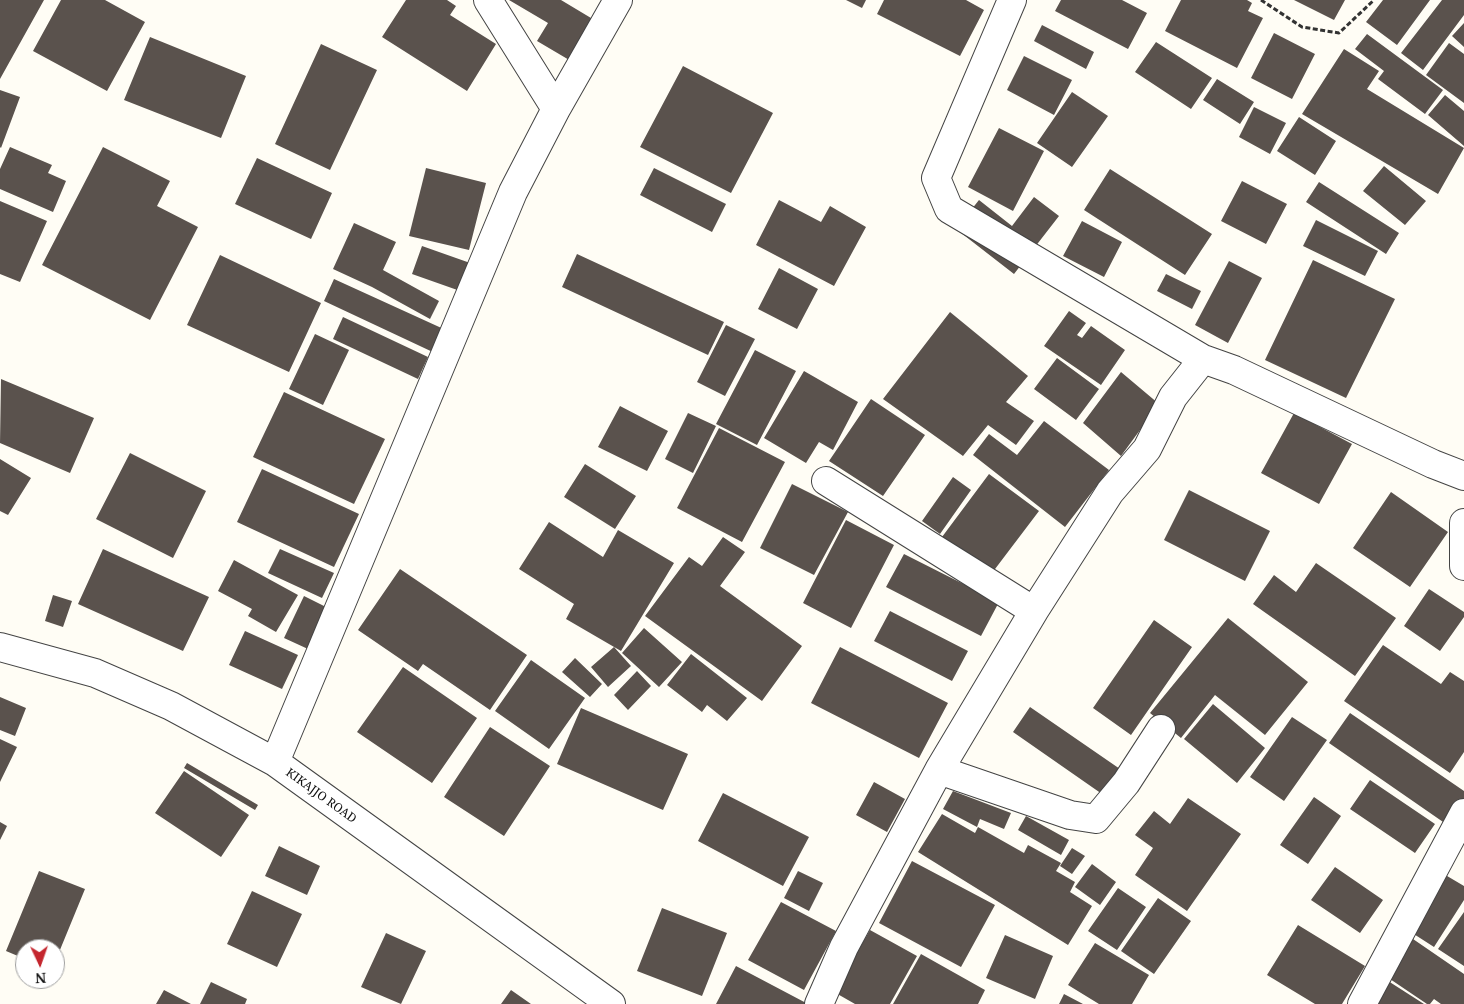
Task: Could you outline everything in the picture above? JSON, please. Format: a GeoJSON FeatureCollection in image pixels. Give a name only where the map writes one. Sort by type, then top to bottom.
{"type":"FeatureCollection","features":[{"type":"Feature","properties":{"kind":"street"},"geometry":{"type":"LineString","coordinates":[[488,0],[494,6],[556,110]]}},
{"type":"Feature","properties":{"kind":"street"},"geometry":{"type":"LineString","coordinates":[[275,762],[514,192],[556,110],[618,0]]}},
{"type":"Feature","properties":{"kind":"street"},"geometry":{"type":"LineString","coordinates":[[1012,0],[936,178],[949,209],[1203,359],[1234,370],[1433,464],[1464,476]]}},
{"type":"Feature","properties":{"kind":"street"},"geometry":{"type":"LineString","coordinates":[[819,1004],[844,946],[939,770],[1034,612],[1110,492],[1147,448],[1173,397],[1203,359]]}},
{"type":"Feature","properties":{"kind":"street"},"geometry":{"type":"LineString","coordinates":[[826,481],[1034,612]]}},
{"type":"Feature","properties":{"kind":"street"},"geometry":{"type":"LineString","coordinates":[[1464,523],[1464,566]]}},
{"type":"Feature","properties":{"kind":"street","name":"KIKAJJO ROAD"},"geometry":{"type":"LineString","coordinates":[[0,647],[95,673],[171,706],[275,762],[611,1004]]}},
{"type":"Feature","properties":{"kind":"street"},"geometry":{"type":"LineString","coordinates":[[939,770],[1070,815],[1096,819],[1126,783],[1161,729]]}},
{"type":"Feature","properties":{"kind":"street"},"geometry":{"type":"LineString","coordinates":[[1362,1004],[1464,813]]}},
{"type":"Feature","properties":{"kind":"path"},"geometry":{"type":"LineString","coordinates":[[1261,0],[1302,27],[1339,33],[1374,0]]}},
{"type":"Feature","properties":{"kind":"building"},"geometry":{"type":"Polygon","coordinates":[[[0,0],[44,0],[0,79],[0,0]]]}},
{"type":"Feature","properties":{"kind":"building"},"geometry":{"type":"Polygon","coordinates":[[[61,0],[105,0],[145,22],[107,91],[33,51],[61,0]]]}},
{"type":"Feature","properties":{"kind":"building"},"geometry":{"type":"Polygon","coordinates":[[[406,0],[447,0],[456,6],[450,15],[496,44],[467,91],[382,37],[406,0]]]}},
{"type":"Feature","properties":{"kind":"building"},"geometry":{"type":"Polygon","coordinates":[[[509,0],[561,0],[601,24],[576,64],[537,41],[548,23],[509,0]]]}},
{"type":"Feature","properties":{"kind":"building"},"geometry":{"type":"Polygon","coordinates":[[[846,0],[866,0],[862,8],[846,0]]]}},
{"type":"Feature","properties":{"kind":"building"},"geometry":{"type":"Polygon","coordinates":[[[884,0],[966,0],[984,10],[960,56],[877,14],[884,0]]]}},
{"type":"Feature","properties":{"kind":"building"},"geometry":{"type":"Polygon","coordinates":[[[1061,0],[1122,0],[1147,13],[1128,49],[1055,11],[1061,0]]]}},
{"type":"Feature","properties":{"kind":"building"},"geometry":{"type":"Polygon","coordinates":[[[1181,0],[1247,0],[1252,3],[1248,11],[1263,18],[1237,68],[1165,31],[1181,0]]]}},
{"type":"Feature","properties":{"kind":"building"},"geometry":{"type":"Polygon","coordinates":[[[1294,0],[1345,0],[1334,20],[1294,0]]]}},
{"type":"Feature","properties":{"kind":"building"},"geometry":{"type":"Polygon","coordinates":[[[1383,0],[1430,0],[1397,45],[1366,22],[1383,0]]]}},
{"type":"Feature","properties":{"kind":"building"},"geometry":{"type":"Polygon","coordinates":[[[1442,0],[1464,0],[1464,15],[1423,70],[1401,53],[1442,0]]]}},
{"type":"Feature","properties":{"kind":"building"},"geometry":{"type":"Polygon","coordinates":[[[1464,23],[1464,47],[1452,36],[1464,23]]]}},
{"type":"Feature","properties":{"kind":"building"},"geometry":{"type":"Polygon","coordinates":[[[1042,25],[1094,52],[1086,69],[1034,41],[1042,25]]]}},
{"type":"Feature","properties":{"kind":"building"},"geometry":{"type":"Polygon","coordinates":[[[1274,33],[1315,54],[1292,99],[1251,78],[1274,33]]]}},
{"type":"Feature","properties":{"kind":"building"},"geometry":{"type":"Polygon","coordinates":[[[1367,34],[1443,90],[1425,114],[1378,79],[1384,71],[1355,49],[1367,34]]]}},
{"type":"Feature","properties":{"kind":"building"},"geometry":{"type":"Polygon","coordinates":[[[150,37],[246,76],[221,138],[124,100],[150,37]]]}},
{"type":"Feature","properties":{"kind":"building"},"geometry":{"type":"Polygon","coordinates":[[[1156,42],[1212,78],[1191,109],[1135,72],[1156,42]]]}},
{"type":"Feature","properties":{"kind":"building"},"geometry":{"type":"Polygon","coordinates":[[[1449,43],[1464,54],[1464,103],[1426,75],[1449,43]]]}},
{"type":"Feature","properties":{"kind":"building"},"geometry":{"type":"Polygon","coordinates":[[[321,44],[377,70],[330,170],[275,144],[321,44]]]}},
{"type":"Feature","properties":{"kind":"building"},"geometry":{"type":"Polygon","coordinates":[[[1344,49],[1379,71],[1367,89],[1464,148],[1438,194],[1302,114],[1344,49]]]}},
{"type":"Feature","properties":{"kind":"building"},"geometry":{"type":"Polygon","coordinates":[[[1024,56],[1072,80],[1054,115],[1007,90],[1024,56]]]}},
{"type":"Feature","properties":{"kind":"building"},"geometry":{"type":"Polygon","coordinates":[[[683,66],[773,113],[731,193],[640,147],[683,66]]]}},
{"type":"Feature","properties":{"kind":"building"},"geometry":{"type":"Polygon","coordinates":[[[1217,79],[1254,102],[1240,124],[1203,100],[1217,79]]]}},
{"type":"Feature","properties":{"kind":"building"},"geometry":{"type":"Polygon","coordinates":[[[0,90],[20,97],[1,148],[0,147],[0,90]]]}},
{"type":"Feature","properties":{"kind":"building"},"geometry":{"type":"Polygon","coordinates":[[[1072,92],[1108,116],[1072,167],[1037,143],[1072,92]]]}},
{"type":"Feature","properties":{"kind":"building"},"geometry":{"type":"Polygon","coordinates":[[[1445,95],[1464,111],[1464,146],[1428,115],[1445,95]]]}},
{"type":"Feature","properties":{"kind":"building"},"geometry":{"type":"Polygon","coordinates":[[[1254,107],[1286,123],[1270,154],[1239,137],[1254,107]]]}},
{"type":"Feature","properties":{"kind":"building"},"geometry":{"type":"Polygon","coordinates":[[[1299,117],[1336,141],[1315,175],[1277,151],[1299,117]]]}},
{"type":"Feature","properties":{"kind":"building"},"geometry":{"type":"Polygon","coordinates":[[[999,128],[1044,151],[1013,211],[968,187],[999,128]]]}},
{"type":"Feature","properties":{"kind":"building"},"geometry":{"type":"Polygon","coordinates":[[[10,147],[52,165],[48,173],[66,181],[53,212],[0,189],[0,169],[10,147]]]}},
{"type":"Feature","properties":{"kind":"building"},"geometry":{"type":"Polygon","coordinates":[[[103,147],[170,181],[157,206],[198,227],[150,320],[42,265],[103,147]]]}},
{"type":"Feature","properties":{"kind":"building"},"geometry":{"type":"Polygon","coordinates":[[[257,158],[332,193],[311,239],[235,204],[257,158]]]}},
{"type":"Feature","properties":{"kind":"building"},"geometry":{"type":"Polygon","coordinates":[[[1384,166],[1426,201],[1405,225],[1363,191],[1384,166]]]}},
{"type":"Feature","properties":{"kind":"building"},"geometry":{"type":"Polygon","coordinates":[[[426,168],[486,183],[469,250],[409,236],[426,168]]]}},
{"type":"Feature","properties":{"kind":"building"},"geometry":{"type":"Polygon","coordinates":[[[654,168],[726,204],[712,232],[640,195],[654,168]]]}},
{"type":"Feature","properties":{"kind":"building"},"geometry":{"type":"Polygon","coordinates":[[[1110,169],[1212,234],[1185,275],[1084,210],[1110,169]]]}},
{"type":"Feature","properties":{"kind":"building"},"geometry":{"type":"Polygon","coordinates":[[[1242,181],[1287,204],[1266,244],[1221,221],[1242,181]]]}},
{"type":"Feature","properties":{"kind":"building"},"geometry":{"type":"Polygon","coordinates":[[[1319,182],[1399,233],[1386,254],[1306,202],[1319,182]]]}},
{"type":"Feature","properties":{"kind":"building"},"geometry":{"type":"Polygon","coordinates":[[[1034,197],[1059,216],[1014,274],[956,229],[979,200],[1012,226],[1034,197]]]}},
{"type":"Feature","properties":{"kind":"building"},"geometry":{"type":"Polygon","coordinates":[[[779,200],[821,222],[830,206],[866,227],[834,286],[756,245],[779,200]]]}},
{"type":"Feature","properties":{"kind":"building"},"geometry":{"type":"Polygon","coordinates":[[[0,201],[47,221],[20,282],[0,274],[0,201]]]}},
{"type":"Feature","properties":{"kind":"building"},"geometry":{"type":"Polygon","coordinates":[[[1316,220],[1378,251],[1365,276],[1303,246],[1316,220]]]}},
{"type":"Feature","properties":{"kind":"building"},"geometry":{"type":"Polygon","coordinates":[[[1082,221],[1122,242],[1104,277],[1063,256],[1082,221]]]}},
{"type":"Feature","properties":{"kind":"building"},"geometry":{"type":"Polygon","coordinates":[[[354,223],[396,242],[383,270],[439,301],[430,319],[372,287],[333,269],[354,223]]]}},
{"type":"Feature","properties":{"kind":"building"},"geometry":{"type":"Polygon","coordinates":[[[422,246],[473,264],[463,292],[412,274],[422,246]]]}},
{"type":"Feature","properties":{"kind":"building"},"geometry":{"type":"Polygon","coordinates":[[[577,254],[724,322],[708,355],[562,287],[577,254]]]}},
{"type":"Feature","properties":{"kind":"building"},"geometry":{"type":"Polygon","coordinates":[[[220,255],[321,303],[289,372],[187,325],[220,255]]]}},
{"type":"Feature","properties":{"kind":"building"},"geometry":{"type":"Polygon","coordinates":[[[1313,260],[1395,299],[1346,398],[1265,360],[1313,260]]]}},
{"type":"Feature","properties":{"kind":"building"},"geometry":{"type":"Polygon","coordinates":[[[1229,261],[1262,278],[1228,343],[1195,325],[1229,261]]]}},
{"type":"Feature","properties":{"kind":"building"},"geometry":{"type":"Polygon","coordinates":[[[779,268],[818,289],[797,329],[758,309],[779,268]]]}},
{"type":"Feature","properties":{"kind":"building"},"geometry":{"type":"Polygon","coordinates":[[[1166,274],[1201,291],[1192,309],[1157,291],[1166,274]]]}},
{"type":"Feature","properties":{"kind":"building"},"geometry":{"type":"Polygon","coordinates":[[[334,279],[448,331],[437,354],[324,301],[334,279]]]}},
{"type":"Feature","properties":{"kind":"building"},"geometry":{"type":"Polygon","coordinates":[[[1069,311],[1086,323],[1077,335],[1082,338],[1091,326],[1125,350],[1101,385],[1044,346],[1069,311]]]}},
{"type":"Feature","properties":{"kind":"building"},"geometry":{"type":"Polygon","coordinates":[[[950,312],[1028,376],[1006,402],[1034,421],[1016,445],[988,425],[963,456],[883,399],[950,312]]]}},
{"type":"Feature","properties":{"kind":"building"},"geometry":{"type":"Polygon","coordinates":[[[343,317],[428,357],[418,379],[333,339],[343,317]]]}},
{"type":"Feature","properties":{"kind":"building"},"geometry":{"type":"Polygon","coordinates":[[[726,325],[755,339],[725,396],[697,382],[726,325]]]}},
{"type":"Feature","properties":{"kind":"building"},"geometry":{"type":"Polygon","coordinates":[[[315,334],[349,350],[323,405],[289,389],[315,334]]]}},
{"type":"Feature","properties":{"kind":"building"},"geometry":{"type":"Polygon","coordinates":[[[755,350],[796,371],[757,445],[716,424],[755,350]]]}},
{"type":"Feature","properties":{"kind":"building"},"geometry":{"type":"Polygon","coordinates":[[[1057,358],[1099,389],[1076,420],[1034,389],[1057,358]]]}},
{"type":"Feature","properties":{"kind":"building"},"geometry":{"type":"Polygon","coordinates":[[[804,371],[858,402],[833,450],[819,442],[806,463],[764,438],[804,371]]]}},
{"type":"Feature","properties":{"kind":"building"},"geometry":{"type":"Polygon","coordinates":[[[1121,372],[1159,404],[1121,456],[1083,423],[1121,372]]]}},
{"type":"Feature","properties":{"kind":"building"},"geometry":{"type":"Polygon","coordinates":[[[1,379],[94,418],[70,473],[0,443],[1,379]]]}},
{"type":"Feature","properties":{"kind":"building"},"geometry":{"type":"Polygon","coordinates":[[[284,392],[385,439],[354,504],[253,457],[284,392]]]}},
{"type":"Feature","properties":{"kind":"building"},"geometry":{"type":"Polygon","coordinates":[[[871,399],[925,435],[883,496],[829,461],[871,399]]]}},
{"type":"Feature","properties":{"kind":"building"},"geometry":{"type":"Polygon","coordinates":[[[620,406],[668,431],[647,471],[598,447],[620,406]]]}},
{"type":"Feature","properties":{"kind":"building"},"geometry":{"type":"Polygon","coordinates":[[[688,413],[716,426],[693,473],[665,459],[688,413]]]}},
{"type":"Feature","properties":{"kind":"building"},"geometry":{"type":"Polygon","coordinates":[[[1294,413],[1352,444],[1319,504],[1261,473],[1294,413]]]}},
{"type":"Feature","properties":{"kind":"building"},"geometry":{"type":"Polygon","coordinates":[[[1044,421],[1109,470],[1065,527],[973,455],[989,434],[1017,455],[1044,421]]]}},
{"type":"Feature","properties":{"kind":"building"},"geometry":{"type":"Polygon","coordinates":[[[719,428],[785,462],[742,542],[677,508],[719,428]]]}},
{"type":"Feature","properties":{"kind":"building"},"geometry":{"type":"Polygon","coordinates":[[[130,453],[206,491],[173,558],[96,519],[130,453]]]}},
{"type":"Feature","properties":{"kind":"building"},"geometry":{"type":"Polygon","coordinates":[[[0,459],[31,478],[8,515],[0,511],[0,459]]]}},
{"type":"Feature","properties":{"kind":"building"},"geometry":{"type":"Polygon","coordinates":[[[585,464],[636,496],[615,529],[564,497],[585,464]]]}},
{"type":"Feature","properties":{"kind":"building"},"geometry":{"type":"Polygon","coordinates":[[[262,469],[359,514],[334,567],[237,522],[262,469]]]}},
{"type":"Feature","properties":{"kind":"building"},"geometry":{"type":"Polygon","coordinates":[[[989,474],[1039,511],[992,573],[942,537],[989,474]]]}},
{"type":"Feature","properties":{"kind":"building"},"geometry":{"type":"Polygon","coordinates":[[[953,477],[971,490],[940,534],[922,521],[953,477]]]}},
{"type":"Feature","properties":{"kind":"building"},"geometry":{"type":"Polygon","coordinates":[[[792,484],[848,512],[814,575],[760,548],[792,484]]]}},
{"type":"Feature","properties":{"kind":"building"},"geometry":{"type":"Polygon","coordinates":[[[1189,490],[1270,531],[1245,581],[1164,540],[1189,490]]]}},
{"type":"Feature","properties":{"kind":"building"},"geometry":{"type":"Polygon","coordinates":[[[1391,492],[1448,532],[1410,587],[1353,548],[1391,492]]]}},
{"type":"Feature","properties":{"kind":"building"},"geometry":{"type":"Polygon","coordinates":[[[846,520],[894,545],[851,628],[803,603],[846,520]]]}},
{"type":"Feature","properties":{"kind":"building"},"geometry":{"type":"Polygon","coordinates":[[[549,522],[603,557],[618,530],[674,563],[621,651],[566,619],[574,604],[519,569],[549,522]]]}},
{"type":"Feature","properties":{"kind":"building"},"geometry":{"type":"Polygon","coordinates":[[[723,537],[745,552],[720,586],[802,646],[762,701],[645,616],[689,557],[702,566],[723,537]]]}},
{"type":"Feature","properties":{"kind":"building"},"geometry":{"type":"Polygon","coordinates":[[[103,549],[209,597],[183,651],[78,604],[103,549]]]}},
{"type":"Feature","properties":{"kind":"building"},"geometry":{"type":"Polygon","coordinates":[[[280,549],[334,573],[322,598],[268,573],[280,549]]]}},
{"type":"Feature","properties":{"kind":"building"},"geometry":{"type":"Polygon","coordinates":[[[904,554],[999,602],[981,636],[886,587],[904,554]]]}},
{"type":"Feature","properties":{"kind":"building"},"geometry":{"type":"Polygon","coordinates":[[[234,560],[298,595],[276,632],[248,616],[252,609],[218,591],[234,560]]]}},
{"type":"Feature","properties":{"kind":"building"},"geometry":{"type":"Polygon","coordinates":[[[1316,563],[1396,618],[1355,676],[1253,604],[1274,575],[1296,592],[1316,563]]]}},
{"type":"Feature","properties":{"kind":"building"},"geometry":{"type":"Polygon","coordinates":[[[400,569],[527,655],[490,710],[423,664],[418,671],[358,630],[400,569]]]}},
{"type":"Feature","properties":{"kind":"building"},"geometry":{"type":"Polygon","coordinates":[[[1429,589],[1464,612],[1464,617],[1440,651],[1404,626],[1429,589]]]}},
{"type":"Feature","properties":{"kind":"building"},"geometry":{"type":"Polygon","coordinates":[[[53,595],[72,601],[63,627],[45,621],[53,595]]]}},
{"type":"Feature","properties":{"kind":"building"},"geometry":{"type":"Polygon","coordinates":[[[304,596],[328,608],[308,649],[284,638],[304,596]]]}},
{"type":"Feature","properties":{"kind":"building"},"geometry":{"type":"Polygon","coordinates":[[[890,611],[968,651],[952,681],[874,641],[890,611]]]}},
{"type":"Feature","properties":{"kind":"building"},"geometry":{"type":"Polygon","coordinates":[[[1228,618],[1308,682],[1265,735],[1215,695],[1181,738],[1150,713],[1228,618]]]}},
{"type":"Feature","properties":{"kind":"building"},"geometry":{"type":"Polygon","coordinates":[[[1154,620],[1192,647],[1131,735],[1093,708],[1154,620]]]}},
{"type":"Feature","properties":{"kind":"building"},"geometry":{"type":"Polygon","coordinates":[[[644,628],[682,662],[659,687],[622,653],[644,628]]]}},
{"type":"Feature","properties":{"kind":"building"},"geometry":{"type":"Polygon","coordinates":[[[245,631],[298,655],[282,689],[229,665],[245,631]]]}},
{"type":"Feature","properties":{"kind":"building"},"geometry":{"type":"Polygon","coordinates":[[[1383,645],[1441,684],[1450,672],[1464,681],[1464,752],[1450,773],[1344,701],[1383,645]]]}},
{"type":"Feature","properties":{"kind":"building"},"geometry":{"type":"Polygon","coordinates":[[[614,647],[631,666],[608,687],[591,667],[614,647]]]}},
{"type":"Feature","properties":{"kind":"building"},"geometry":{"type":"Polygon","coordinates":[[[840,647],[948,703],[919,758],[811,703],[840,647]]]}},
{"type":"Feature","properties":{"kind":"building"},"geometry":{"type":"Polygon","coordinates":[[[691,654],[747,698],[727,721],[707,705],[702,712],[667,685],[691,654]]]}},
{"type":"Feature","properties":{"kind":"building"},"geometry":{"type":"Polygon","coordinates":[[[575,658],[602,684],[590,697],[562,672],[575,658]]]}},
{"type":"Feature","properties":{"kind":"building"},"geometry":{"type":"Polygon","coordinates":[[[531,660],[585,698],[549,749],[495,711],[531,660]]]}},
{"type":"Feature","properties":{"kind":"building"},"geometry":{"type":"Polygon","coordinates":[[[403,667],[477,718],[432,783],[357,732],[403,667]]]}},
{"type":"Feature","properties":{"kind":"building"},"geometry":{"type":"Polygon","coordinates":[[[637,671],[651,686],[628,710],[614,695],[637,671]]]}},
{"type":"Feature","properties":{"kind":"building"},"geometry":{"type":"Polygon","coordinates":[[[0,697],[26,708],[15,736],[0,730],[0,697]]]}},
{"type":"Feature","properties":{"kind":"building"},"geometry":{"type":"Polygon","coordinates":[[[1213,704],[1265,748],[1237,783],[1184,739],[1213,704]]]}},
{"type":"Feature","properties":{"kind":"building"},"geometry":{"type":"Polygon","coordinates":[[[1030,707],[1120,769],[1102,794],[1013,732],[1030,707]]]}},
{"type":"Feature","properties":{"kind":"building"},"geometry":{"type":"Polygon","coordinates":[[[581,708],[688,754],[663,810],[557,764],[581,708]]]}},
{"type":"Feature","properties":{"kind":"building"},"geometry":{"type":"Polygon","coordinates":[[[1350,713],[1464,791],[1464,798],[1446,824],[1329,743],[1350,713]]]}},
{"type":"Feature","properties":{"kind":"building"},"geometry":{"type":"Polygon","coordinates":[[[1292,717],[1327,740],[1284,801],[1250,777],[1292,717]]]}},
{"type":"Feature","properties":{"kind":"building"},"geometry":{"type":"Polygon","coordinates":[[[490,727],[550,766],[504,836],[444,797],[490,727]]]}},
{"type":"Feature","properties":{"kind":"building"},"geometry":{"type":"Polygon","coordinates":[[[0,739],[17,747],[0,782],[0,739]]]}},
{"type":"Feature","properties":{"kind":"building"},"geometry":{"type":"Polygon","coordinates":[[[187,763],[258,805],[255,810],[184,768],[187,763]]]}},
{"type":"Feature","properties":{"kind":"building"},"geometry":{"type":"Polygon","coordinates":[[[184,771],[249,815],[221,857],[155,813],[184,771]]]}},
{"type":"Feature","properties":{"kind":"building"},"geometry":{"type":"Polygon","coordinates":[[[1370,780],[1435,824],[1415,853],[1350,809],[1370,780]]]}},
{"type":"Feature","properties":{"kind":"building"},"geometry":{"type":"Polygon","coordinates":[[[874,782],[905,799],[887,832],[856,815],[874,782]]]}},
{"type":"Feature","properties":{"kind":"building"},"geometry":{"type":"Polygon","coordinates":[[[953,791],[1011,813],[1004,829],[980,819],[977,827],[943,809],[953,791]]]}},
{"type":"Feature","properties":{"kind":"building"},"geometry":{"type":"Polygon","coordinates":[[[723,793],[809,837],[783,886],[698,841],[723,793]]]}},
{"type":"Feature","properties":{"kind":"building"},"geometry":{"type":"Polygon","coordinates":[[[1314,797],[1341,816],[1308,864],[1280,845],[1314,797]]]}},
{"type":"Feature","properties":{"kind":"building"},"geometry":{"type":"Polygon","coordinates":[[[1188,798],[1241,834],[1187,911],[1135,875],[1153,848],[1135,835],[1154,811],[1170,824],[1188,798]]]}},
{"type":"Feature","properties":{"kind":"building"},"geometry":{"type":"Polygon","coordinates":[[[942,814],[975,833],[978,827],[1024,853],[1028,845],[1061,863],[1056,871],[1075,882],[1070,892],[1092,906],[1068,945],[918,852],[942,814]]]}},
{"type":"Feature","properties":{"kind":"building"},"geometry":{"type":"Polygon","coordinates":[[[1026,816],[1069,840],[1061,855],[1018,830],[1026,816]]]}},
{"type":"Feature","properties":{"kind":"building"},"geometry":{"type":"Polygon","coordinates":[[[0,822],[7,826],[0,840],[0,822]]]}},
{"type":"Feature","properties":{"kind":"building"},"geometry":{"type":"Polygon","coordinates":[[[279,846],[320,866],[307,895],[265,876],[279,846]]]}},
{"type":"Feature","properties":{"kind":"building"},"geometry":{"type":"Polygon","coordinates":[[[1072,848],[1085,856],[1072,874],[1060,866],[1072,848]]]}},
{"type":"Feature","properties":{"kind":"building"},"geometry":{"type":"Polygon","coordinates":[[[912,861],[995,905],[961,967],[879,923],[912,861]]]}},
{"type":"Feature","properties":{"kind":"building"},"geometry":{"type":"Polygon","coordinates":[[[1092,864],[1116,882],[1100,905],[1075,887],[1092,864]]]}},
{"type":"Feature","properties":{"kind":"building"},"geometry":{"type":"Polygon","coordinates":[[[1335,867],[1383,900],[1360,933],[1311,900],[1335,867]]]}},
{"type":"Feature","properties":{"kind":"building"},"geometry":{"type":"Polygon","coordinates":[[[39,871],[85,889],[64,939],[15,939],[15,955],[6,951],[39,871]]]}},
{"type":"Feature","properties":{"kind":"building"},"geometry":{"type":"Polygon","coordinates":[[[798,871],[823,883],[809,911],[784,898],[798,871]]]}},
{"type":"Feature","properties":{"kind":"building"},"geometry":{"type":"Polygon","coordinates":[[[1442,873],[1464,886],[1464,900],[1434,947],[1406,929],[1442,873]]]}},
{"type":"Feature","properties":{"kind":"building"},"geometry":{"type":"Polygon","coordinates":[[[1118,888],[1146,907],[1117,950],[1088,931],[1118,888]]]}},
{"type":"Feature","properties":{"kind":"building"},"geometry":{"type":"Polygon","coordinates":[[[252,891],[302,914],[277,967],[227,944],[252,891]]]}},
{"type":"Feature","properties":{"kind":"building"},"geometry":{"type":"Polygon","coordinates":[[[1158,898],[1191,921],[1154,974],[1121,951],[1158,898]]]}},
{"type":"Feature","properties":{"kind":"building"},"geometry":{"type":"Polygon","coordinates":[[[781,902],[836,931],[804,990],[748,960],[781,902]]]}},
{"type":"Feature","properties":{"kind":"building"},"geometry":{"type":"Polygon","coordinates":[[[662,908],[727,933],[702,996],[637,971],[662,908]]]}},
{"type":"Feature","properties":{"kind":"building"},"geometry":{"type":"Polygon","coordinates":[[[1464,912],[1464,966],[1438,949],[1464,912]]]}},
{"type":"Feature","properties":{"kind":"building"},"geometry":{"type":"Polygon","coordinates":[[[1298,925],[1365,966],[1342,1004],[1315,1004],[1267,975],[1298,925]]]}},
{"type":"Feature","properties":{"kind":"building"},"geometry":{"type":"Polygon","coordinates":[[[870,930],[917,956],[890,1004],[855,1004],[834,992],[870,930]]]}},
{"type":"Feature","properties":{"kind":"building"},"geometry":{"type":"Polygon","coordinates":[[[386,933],[426,951],[401,1004],[361,987],[386,933]]]}},
{"type":"Feature","properties":{"kind":"building"},"geometry":{"type":"Polygon","coordinates":[[[1005,935],[1053,956],[1035,999],[986,978],[1005,935]]]}},
{"type":"Feature","properties":{"kind":"building"},"geometry":{"type":"Polygon","coordinates":[[[1413,939],[1464,974],[1464,1004],[1441,1004],[1434,999],[1430,1004],[1427,1004],[1387,977],[1413,939]]]}},
{"type":"Feature","properties":{"kind":"building"},"geometry":{"type":"Polygon","coordinates":[[[1095,943],[1149,975],[1132,1004],[1099,1004],[1068,985],[1095,943]]]}},
{"type":"Feature","properties":{"kind":"building"},"geometry":{"type":"Polygon","coordinates":[[[921,954],[985,990],[978,1004],[893,1004],[921,954]]]}},
{"type":"Feature","properties":{"kind":"building"},"geometry":{"type":"Polygon","coordinates":[[[736,966],[808,1004],[716,1004],[736,966]]]}},
{"type":"Feature","properties":{"kind":"building"},"geometry":{"type":"Polygon","coordinates":[[[1385,979],[1424,1004],[1368,1004],[1385,979]]]}},
{"type":"Feature","properties":{"kind":"building"},"geometry":{"type":"Polygon","coordinates":[[[211,982],[247,999],[245,1004],[200,1004],[211,982]]]}},
{"type":"Feature","properties":{"kind":"building"},"geometry":{"type":"Polygon","coordinates":[[[164,990],[191,1004],[156,1004],[164,990]]]}},
{"type":"Feature","properties":{"kind":"building"},"geometry":{"type":"Polygon","coordinates":[[[511,990],[531,1004],[501,1004],[511,990]]]}},
{"type":"Feature","properties":{"kind":"building"},"geometry":{"type":"Polygon","coordinates":[[[1064,994],[1083,1004],[1059,1004],[1064,994]]]}}]}
